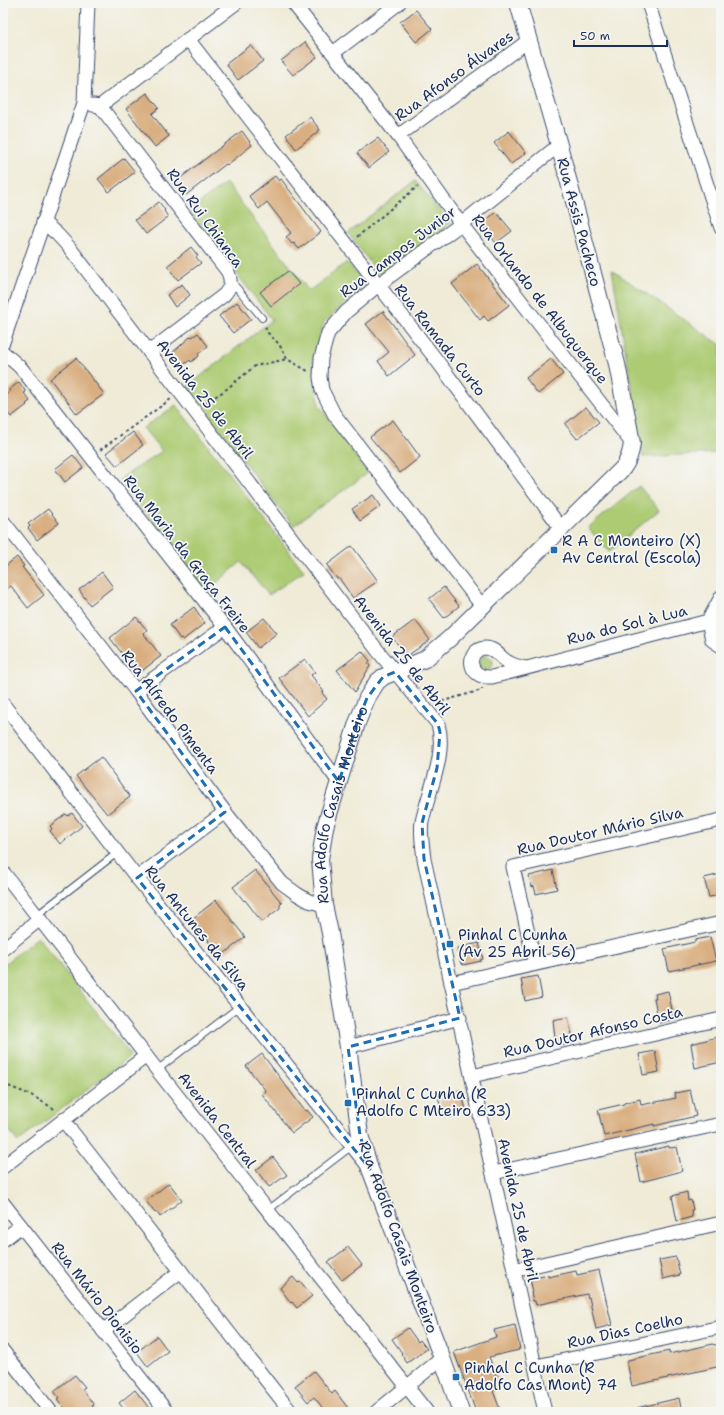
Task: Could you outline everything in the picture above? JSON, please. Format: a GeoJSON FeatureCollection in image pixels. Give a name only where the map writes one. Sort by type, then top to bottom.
{"type":"FeatureCollection","features":[{"type":"Feature","properties":{"kind":"street"},"geometry":{"type":"LineString","coordinates":[[3,342],[84,103],[88,3]]}},
{"type":"Feature","properties":{"kind":"street"},"geometry":{"type":"LineString","coordinates":[[84,103],[100,106],[236,3]]}},
{"type":"Feature","properties":{"kind":"street","name":"Rua Orlando de Albuquerque"},"geometry":{"type":"LineString","coordinates":[[293,3],[398,136],[461,224],[632,443]]}},
{"type":"Feature","properties":{"kind":"street"},"geometry":{"type":"LineString","coordinates":[[333,53],[399,3]]}},
{"type":"Feature","properties":{"kind":"street","name":"Rua Assis Pacheco"},"geometry":{"type":"LineString","coordinates":[[518,3],[559,145],[617,364],[632,443]]}},
{"type":"Feature","properties":{"kind":"street"},"geometry":{"type":"LineString","coordinates":[[648,3],[721,228]]}},
{"type":"Feature","properties":{"kind":"street","name":"Rua Ramada Curto"},"geometry":{"type":"LineString","coordinates":[[188,39],[440,365],[561,528]]}},
{"type":"Feature","properties":{"kind":"street","name":"Rua Afonso Álvares"},"geometry":{"type":"LineString","coordinates":[[398,136],[528,41]]}},
{"type":"Feature","properties":{"kind":"street","name":"Rua Rui Chianca"},"geometry":{"type":"LineString","coordinates":[[100,106],[228,272],[231,280],[230,288],[224,295],[149,352]]}},
{"type":"Feature","properties":{"kind":"street","name":"Rua Campos Junior"},"geometry":{"type":"LineString","coordinates":[[482,606],[334,414],[322,390],[320,377],[321,358],[328,333],[346,312],[378,285],[461,224],[559,145]]}},
{"type":"Feature","properties":{"kind":"street","name":"Avenida 25 de Abril"},"geometry":{"type":"LineString","coordinates":[[43,222],[57,234],[69,248],[395,672],[438,724],[441,740],[436,768],[422,823],[424,859],[545,1412]]}},
{"type":"Feature","properties":{"kind":"street","name":"Rua Maria da Graça Freire"},"geometry":{"type":"LineString","coordinates":[[3,352],[21,368],[91,456],[225,628],[339,782]]}},
{"type":"Feature","properties":{"kind":"street","name":"Rua Adolfo Casais Monteiro"},"geometry":{"type":"LineString","coordinates":[[460,1412],[442,1358],[370,1169],[360,1135],[348,1047],[330,933],[324,905],[320,859],[321,846],[325,827],[357,723],[367,698],[377,682],[383,677],[425,659],[449,639],[623,468],[628,460],[632,443]]}},
{"type":"Feature","properties":{"kind":"street","name":"Rua Alfredo Pimenta"},"geometry":{"type":"LineString","coordinates":[[3,521],[136,691],[226,812],[282,884],[309,901],[324,905]]}},
{"type":"Feature","properties":{"kind":"street","name":"Rua do Sol à Lua"},"geometry":{"type":"LineString","coordinates":[[485,677],[526,668],[708,621],[721,596]]}},
{"type":"Feature","properties":{"kind":"street"},"geometry":{"type":"LineString","coordinates":[[708,621],[712,640],[721,646]]}},
{"type":"Feature","properties":{"kind":"street"},"geometry":{"type":"LineString","coordinates":[[136,691],[225,628]]}},
{"type":"Feature","properties":{"kind":"street"},"geometry":{"type":"LineString","coordinates":[[485,677],[475,672],[471,662],[474,654],[478,650],[484,648],[496,651],[507,662],[518,667],[526,668]]}},
{"type":"Feature","properties":{"kind":"street","name":"Rua Antunes da Silva"},"geometry":{"type":"LineString","coordinates":[[3,704],[117,853],[370,1169]]}},
{"type":"Feature","properties":{"kind":"street"},"geometry":{"type":"LineString","coordinates":[[137,878],[226,812]]}},
{"type":"Feature","properties":{"kind":"street","name":"Rua Doutor Mário Silva"},"geometry":{"type":"LineString","coordinates":[[535,964],[513,867],[721,820]]}},
{"type":"Feature","properties":{"kind":"street","name":"Avenida Central"},"geometry":{"type":"LineString","coordinates":[[3,872],[427,1412]]}},
{"type":"Feature","properties":{"kind":"street"},"geometry":{"type":"LineString","coordinates":[[3,949],[39,917]]}},
{"type":"Feature","properties":{"kind":"street"},"geometry":{"type":"LineString","coordinates":[[451,983],[721,923]]}},
{"type":"Feature","properties":{"kind":"street"},"geometry":{"type":"LineString","coordinates":[[348,1047],[460,1018]]}},
{"type":"Feature","properties":{"kind":"street","name":"Rua Doutor Afonso Costa"},"geometry":{"type":"LineString","coordinates":[[472,1076],[721,1020]]}},
{"type":"Feature","properties":{"kind":"street"},"geometry":{"type":"LineString","coordinates":[[3,1167],[146,1056]]}},
{"type":"Feature","properties":{"kind":"street"},"geometry":{"type":"LineString","coordinates":[[65,1118],[291,1412]]}},
{"type":"Feature","properties":{"kind":"street"},"geometry":{"type":"LineString","coordinates":[[493,1173],[721,1124]]}},
{"type":"Feature","properties":{"kind":"street","name":"Rua Mário Dionisio"},"geometry":{"type":"LineString","coordinates":[[3,1204],[167,1412]]}},
{"type":"Feature","properties":{"kind":"street"},"geometry":{"type":"LineString","coordinates":[[515,1270],[721,1223]]}},
{"type":"Feature","properties":{"kind":"street"},"geometry":{"type":"LineString","coordinates":[[3,1240],[21,1226]]}},
{"type":"Feature","properties":{"kind":"street"},"geometry":{"type":"LineString","coordinates":[[103,1331],[181,1270]]}},
{"type":"Feature","properties":{"kind":"street","name":"Rua Dias Coelho"},"geometry":{"type":"LineString","coordinates":[[536,1366],[721,1327]]}},
{"type":"Feature","properties":{"kind":"street"},"geometry":{"type":"LineString","coordinates":[[3,1351],[51,1412]]}},
{"type":"Feature","properties":{"kind":"street"},"geometry":{"type":"LineString","coordinates":[[376,1412],[442,1358]]}},
{"type":"Feature","properties":{"kind":"lane"},"geometry":{"type":"LineString","coordinates":[[231,280],[262,318]]}},
{"type":"Feature","properties":{"kind":"lane"},"geometry":{"type":"LineString","coordinates":[[39,917],[117,853]]}},
{"type":"Feature","properties":{"kind":"lane"},"geometry":{"type":"LineString","coordinates":[[157,1070],[240,1006]]}},
{"type":"Feature","properties":{"kind":"lane"},"geometry":{"type":"LineString","coordinates":[[268,1210],[352,1146]]}},
{"type":"Feature","properties":{"kind":"path"},"geometry":{"type":"LineString","coordinates":[[347,246],[428,178]]}},
{"type":"Feature","properties":{"kind":"path"},"geometry":{"type":"LineString","coordinates":[[262,318],[268,333],[279,344],[287,359],[320,377]]}},
{"type":"Feature","properties":{"kind":"path"},"geometry":{"type":"LineString","coordinates":[[194,411],[224,391],[255,366],[287,359]]}},
{"type":"Feature","properties":{"kind":"path"},"geometry":{"type":"LineString","coordinates":[[91,456],[180,392]]}},
{"type":"Feature","properties":{"kind":"path"},"geometry":{"type":"LineString","coordinates":[[423,706],[482,690],[485,677]]}},
{"type":"Feature","properties":{"kind":"path"},"geometry":{"type":"LineString","coordinates":[[3,1084],[31,1095],[65,1118]]}},
{"type":"Feature","properties":{"kind":"highlighted area"},"geometry":{"type":"Polygon","coordinates":[[[225,627],[339,782],[357,723],[367,698],[383,677],[395,672],[438,724],[440,732],[437,768],[422,823],[424,859],[460,1018],[348,1047],[360,1135],[370,1169],[137,878],[225,812],[136,691],[225,627]]]}},
{"type":"Feature","properties":{"kind":"green space"},"geometry":{"type":"Polygon","coordinates":[[[415,181],[451,223],[381,277],[348,233],[415,181]]]}},
{"type":"Feature","properties":{"kind":"green space"},"geometry":{"type":"Polygon","coordinates":[[[226,183],[309,291],[347,262],[366,285],[324,322],[313,362],[319,405],[368,473],[293,526],[187,387],[272,320],[189,211],[226,183]]]}},
{"type":"Feature","properties":{"kind":"green space"},"geometry":{"type":"Polygon","coordinates":[[[612,270],[721,345],[721,453],[643,457],[612,270]]]}},
{"type":"Feature","properties":{"kind":"green space"},"geometry":{"type":"Polygon","coordinates":[[[176,405],[304,571],[269,595],[241,562],[206,592],[120,479],[162,451],[143,428],[176,405]]]}},
{"type":"Feature","properties":{"kind":"green space"},"geometry":{"type":"Polygon","coordinates":[[[639,486],[659,510],[609,552],[588,528],[639,486]]]}},
{"type":"Feature","properties":{"kind":"green space"},"geometry":{"type":"Polygon","coordinates":[[[483,656],[489,656],[493,660],[493,666],[489,670],[483,670],[479,666],[479,660],[483,656]]]}},
{"type":"Feature","properties":{"kind":"green space"},"geometry":{"type":"Polygon","coordinates":[[[38,937],[131,1056],[18,1142],[3,1122],[3,965],[38,937]]]}},
{"type":"Feature","properties":{"kind":"building"},"geometry":{"type":"Polygon","coordinates":[[[416,10],[432,29],[416,42],[400,22],[416,10]]]}},
{"type":"Feature","properties":{"kind":"building"},"geometry":{"type":"Polygon","coordinates":[[[305,42],[317,57],[293,75],[281,61],[305,42]]]}},
{"type":"Feature","properties":{"kind":"building"},"geometry":{"type":"Polygon","coordinates":[[[251,45],[263,61],[238,80],[226,64],[251,45]]]}},
{"type":"Feature","properties":{"kind":"building"},"geometry":{"type":"Polygon","coordinates":[[[147,93],[159,108],[152,114],[169,136],[155,147],[126,109],[147,93]]]}},
{"type":"Feature","properties":{"kind":"building"},"geometry":{"type":"Polygon","coordinates":[[[310,117],[320,130],[296,149],[286,135],[310,117]]]}},
{"type":"Feature","properties":{"kind":"building"},"geometry":{"type":"Polygon","coordinates":[[[242,131],[252,145],[186,195],[175,182],[242,131]]]}},
{"type":"Feature","properties":{"kind":"building"},"geometry":{"type":"Polygon","coordinates":[[[509,131],[526,153],[511,164],[494,143],[509,131]]]}},
{"type":"Feature","properties":{"kind":"building"},"geometry":{"type":"Polygon","coordinates":[[[378,138],[389,152],[369,168],[357,153],[378,138]]]}},
{"type":"Feature","properties":{"kind":"building"},"geometry":{"type":"Polygon","coordinates":[[[124,158],[135,172],[109,192],[98,179],[124,158]]]}},
{"type":"Feature","properties":{"kind":"building"},"geometry":{"type":"Polygon","coordinates":[[[275,176],[279,181],[281,179],[321,232],[299,249],[286,237],[291,233],[267,202],[259,209],[249,196],[275,176]]]}},
{"type":"Feature","properties":{"kind":"building"},"geometry":{"type":"Polygon","coordinates":[[[159,202],[168,217],[146,234],[135,220],[159,202]]]}},
{"type":"Feature","properties":{"kind":"building"},"geometry":{"type":"Polygon","coordinates":[[[496,212],[512,231],[496,243],[481,224],[496,212]]]}},
{"type":"Feature","properties":{"kind":"building"},"geometry":{"type":"Polygon","coordinates":[[[191,247],[201,263],[178,280],[167,266],[191,247]]]}},
{"type":"Feature","properties":{"kind":"building"},"geometry":{"type":"Polygon","coordinates":[[[477,264],[509,305],[488,321],[484,316],[480,320],[452,284],[477,264]]]}},
{"type":"Feature","properties":{"kind":"building"},"geometry":{"type":"Polygon","coordinates":[[[288,271],[299,284],[271,306],[260,292],[288,271]]]}},
{"type":"Feature","properties":{"kind":"building"},"geometry":{"type":"Polygon","coordinates":[[[182,284],[190,295],[175,307],[167,295],[182,284]]]}},
{"type":"Feature","properties":{"kind":"building"},"geometry":{"type":"Polygon","coordinates":[[[237,302],[251,319],[233,333],[219,316],[237,302]]]}},
{"type":"Feature","properties":{"kind":"building"},"geometry":{"type":"Polygon","coordinates":[[[383,311],[415,355],[389,376],[378,361],[389,352],[366,324],[383,311]]]}},
{"type":"Feature","properties":{"kind":"building"},"geometry":{"type":"Polygon","coordinates":[[[198,333],[208,346],[198,354],[199,356],[182,366],[172,353],[191,336],[192,337],[198,333]]]}},
{"type":"Feature","properties":{"kind":"building"},"geometry":{"type":"Polygon","coordinates":[[[76,358],[104,394],[77,414],[50,379],[76,358]]]}},
{"type":"Feature","properties":{"kind":"building"},"geometry":{"type":"Polygon","coordinates":[[[551,359],[563,374],[538,394],[526,378],[551,359]]]}},
{"type":"Feature","properties":{"kind":"building"},"geometry":{"type":"Polygon","coordinates":[[[19,382],[30,401],[11,417],[3,407],[3,397],[19,382]]]}},
{"type":"Feature","properties":{"kind":"building"},"geometry":{"type":"Polygon","coordinates":[[[586,407],[599,422],[577,439],[565,424],[586,407]]]}},
{"type":"Feature","properties":{"kind":"building"},"geometry":{"type":"Polygon","coordinates":[[[393,420],[420,457],[400,473],[370,437],[393,420]]]}},
{"type":"Feature","properties":{"kind":"building"},"geometry":{"type":"Polygon","coordinates":[[[133,432],[143,445],[117,466],[106,453],[133,432]]]}},
{"type":"Feature","properties":{"kind":"building"},"geometry":{"type":"Polygon","coordinates":[[[73,455],[83,468],[65,482],[55,469],[73,455]]]}},
{"type":"Feature","properties":{"kind":"building"},"geometry":{"type":"Polygon","coordinates":[[[373,495],[381,506],[360,521],[352,509],[373,495]]]}},
{"type":"Feature","properties":{"kind":"building"},"geometry":{"type":"Polygon","coordinates":[[[48,509],[59,523],[37,540],[28,528],[30,526],[28,524],[48,509]]]}},
{"type":"Feature","properties":{"kind":"building"},"geometry":{"type":"Polygon","coordinates":[[[352,546],[378,581],[353,598],[339,578],[337,579],[327,565],[352,546]]]}},
{"type":"Feature","properties":{"kind":"building"},"geometry":{"type":"Polygon","coordinates":[[[17,557],[24,566],[22,567],[44,595],[28,608],[11,586],[3,592],[3,568],[17,557]]]}},
{"type":"Feature","properties":{"kind":"building"},"geometry":{"type":"Polygon","coordinates":[[[102,572],[113,587],[90,605],[79,590],[102,572]]]}},
{"type":"Feature","properties":{"kind":"building"},"geometry":{"type":"Polygon","coordinates":[[[444,587],[459,606],[444,618],[429,599],[444,587]]]}},
{"type":"Feature","properties":{"kind":"building"},"geometry":{"type":"Polygon","coordinates":[[[194,607],[205,623],[183,640],[182,638],[180,639],[170,625],[194,607]]]}},
{"type":"Feature","properties":{"kind":"building"},"geometry":{"type":"Polygon","coordinates":[[[136,617],[147,630],[143,633],[161,656],[138,674],[110,638],[136,617]]]}},
{"type":"Feature","properties":{"kind":"building"},"geometry":{"type":"Polygon","coordinates":[[[264,618],[277,633],[258,648],[246,632],[264,618]]]}},
{"type":"Feature","properties":{"kind":"building"},"geometry":{"type":"Polygon","coordinates":[[[415,620],[430,640],[407,656],[392,637],[415,620]]]}},
{"type":"Feature","properties":{"kind":"building"},"geometry":{"type":"Polygon","coordinates":[[[362,651],[370,661],[368,663],[370,666],[355,692],[337,670],[362,651]]]}},
{"type":"Feature","properties":{"kind":"building"},"geometry":{"type":"Polygon","coordinates":[[[305,659],[315,672],[311,675],[324,692],[322,693],[327,699],[308,716],[279,678],[305,659]]]}},
{"type":"Feature","properties":{"kind":"building"},"geometry":{"type":"Polygon","coordinates":[[[101,757],[130,797],[107,814],[76,776],[101,757]]]}},
{"type":"Feature","properties":{"kind":"building"},"geometry":{"type":"Polygon","coordinates":[[[72,813],[82,826],[60,844],[50,831],[52,829],[50,826],[66,814],[68,816],[72,813]]]}},
{"type":"Feature","properties":{"kind":"building"},"geometry":{"type":"Polygon","coordinates":[[[255,870],[282,903],[280,908],[262,922],[233,887],[255,870]]]}},
{"type":"Feature","properties":{"kind":"building"},"geometry":{"type":"Polygon","coordinates":[[[553,870],[557,889],[536,894],[529,876],[553,870]]]}},
{"type":"Feature","properties":{"kind":"building"},"geometry":{"type":"Polygon","coordinates":[[[721,874],[721,895],[709,897],[704,878],[721,874]]]}},
{"type":"Feature","properties":{"kind":"building"},"geometry":{"type":"Polygon","coordinates":[[[216,900],[245,937],[220,957],[208,941],[209,940],[192,919],[216,900]]]}},
{"type":"Feature","properties":{"kind":"building"},"geometry":{"type":"Polygon","coordinates":[[[710,937],[716,961],[669,971],[664,949],[710,937]]]}},
{"type":"Feature","properties":{"kind":"building"},"geometry":{"type":"Polygon","coordinates":[[[479,943],[483,959],[480,960],[481,961],[463,965],[462,963],[461,964],[457,948],[479,943]]]}},
{"type":"Feature","properties":{"kind":"building"},"geometry":{"type":"Polygon","coordinates":[[[538,976],[542,997],[525,1001],[521,979],[538,976]]]}},
{"type":"Feature","properties":{"kind":"building"},"geometry":{"type":"Polygon","coordinates":[[[668,991],[674,1019],[659,1023],[654,998],[656,998],[655,994],[668,991]]]}},
{"type":"Feature","properties":{"kind":"building"},"geometry":{"type":"Polygon","coordinates":[[[568,1017],[572,1035],[570,1035],[572,1043],[559,1046],[557,1038],[555,1038],[553,1020],[568,1017]]]}},
{"type":"Feature","properties":{"kind":"building"},"geometry":{"type":"Polygon","coordinates":[[[721,1036],[721,1062],[695,1068],[691,1044],[721,1036]]]}},
{"type":"Feature","properties":{"kind":"building"},"geometry":{"type":"Polygon","coordinates":[[[655,1051],[659,1072],[643,1075],[639,1054],[655,1051]]]}},
{"type":"Feature","properties":{"kind":"building"},"geometry":{"type":"Polygon","coordinates":[[[262,1054],[305,1111],[307,1110],[313,1117],[292,1133],[262,1094],[266,1091],[246,1066],[262,1054]]]}},
{"type":"Feature","properties":{"kind":"building"},"geometry":{"type":"Polygon","coordinates":[[[461,1090],[466,1110],[442,1115],[438,1095],[461,1090]]]}},
{"type":"Feature","properties":{"kind":"building"},"geometry":{"type":"Polygon","coordinates":[[[690,1090],[696,1116],[604,1136],[598,1110],[640,1099],[641,1105],[676,1098],[675,1093],[690,1090]]]}},
{"type":"Feature","properties":{"kind":"building"},"geometry":{"type":"Polygon","coordinates":[[[669,1146],[669,1148],[677,1147],[682,1171],[641,1182],[635,1154],[669,1146]]]}},
{"type":"Feature","properties":{"kind":"building"},"geometry":{"type":"Polygon","coordinates":[[[273,1157],[287,1175],[269,1187],[256,1170],[273,1157]]]}},
{"type":"Feature","properties":{"kind":"building"},"geometry":{"type":"Polygon","coordinates":[[[169,1183],[182,1200],[160,1217],[146,1201],[169,1183]]]}},
{"type":"Feature","properties":{"kind":"building"},"geometry":{"type":"Polygon","coordinates":[[[687,1192],[688,1201],[691,1200],[693,1210],[691,1210],[692,1217],[677,1221],[672,1196],[687,1192]]]}},
{"type":"Feature","properties":{"kind":"building"},"geometry":{"type":"Polygon","coordinates":[[[348,1247],[362,1265],[342,1280],[328,1262],[348,1247]]]}},
{"type":"Feature","properties":{"kind":"building"},"geometry":{"type":"Polygon","coordinates":[[[676,1257],[680,1275],[663,1279],[659,1260],[676,1257]]]}},
{"type":"Feature","properties":{"kind":"building"},"geometry":{"type":"Polygon","coordinates":[[[599,1270],[612,1325],[596,1329],[587,1294],[536,1305],[535,1301],[533,1301],[531,1292],[533,1292],[530,1279],[576,1271],[577,1275],[599,1270]]]}},
{"type":"Feature","properties":{"kind":"building"},"geometry":{"type":"Polygon","coordinates":[[[293,1277],[298,1283],[300,1281],[312,1296],[297,1308],[292,1302],[291,1303],[280,1288],[293,1277]]]}},
{"type":"Feature","properties":{"kind":"building"},"geometry":{"type":"Polygon","coordinates":[[[515,1325],[520,1349],[489,1357],[501,1388],[493,1391],[501,1412],[476,1412],[454,1352],[496,1337],[494,1330],[515,1325]]]}},
{"type":"Feature","properties":{"kind":"building"},"geometry":{"type":"Polygon","coordinates":[[[408,1328],[418,1342],[420,1340],[427,1349],[407,1363],[392,1339],[408,1328]]]}},
{"type":"Feature","properties":{"kind":"building"},"geometry":{"type":"Polygon","coordinates":[[[157,1336],[168,1351],[148,1367],[137,1352],[157,1336]]]}},
{"type":"Feature","properties":{"kind":"building"},"geometry":{"type":"Polygon","coordinates":[[[713,1344],[721,1344],[721,1366],[632,1386],[627,1362],[628,1360],[669,1351],[669,1354],[713,1344]]]}},
{"type":"Feature","properties":{"kind":"building"},"geometry":{"type":"Polygon","coordinates":[[[314,1371],[332,1394],[335,1391],[351,1412],[326,1412],[314,1397],[308,1402],[295,1386],[314,1371]]]}},
{"type":"Feature","properties":{"kind":"building"},"geometry":{"type":"Polygon","coordinates":[[[75,1375],[85,1387],[82,1389],[94,1405],[92,1406],[97,1412],[68,1412],[57,1399],[59,1398],[54,1391],[75,1375]]]}},
{"type":"Feature","properties":{"kind":"building"},"geometry":{"type":"Polygon","coordinates":[[[135,1390],[149,1408],[144,1412],[126,1412],[119,1403],[135,1390]]]}},
{"type":"Feature","properties":{"kind":"building"},"geometry":{"type":"Polygon","coordinates":[[[679,1398],[682,1412],[637,1412],[637,1408],[679,1398]]]}},
{"type":"Feature","properties":{"kind":"place","name":"R A C Monteiro (X) Av Central (Escola)"},"geometry":{"type":"Point","coordinates":[554,550]}},
{"type":"Feature","properties":{"kind":"place","name":"Pinhal C Cunha (Av 25 Abril 56)"},"geometry":{"type":"Point","coordinates":[450,944]}},
{"type":"Feature","properties":{"kind":"place","name":"Pinhal C Cunha (R Adolfo C Mteiro 633)"},"geometry":{"type":"Point","coordinates":[348,1103]}},
{"type":"Feature","properties":{"kind":"place","name":"Pinhal C Cunha (R Adolfo Cas Mont) 74"},"geometry":{"type":"Point","coordinates":[456,1377]}}]}
